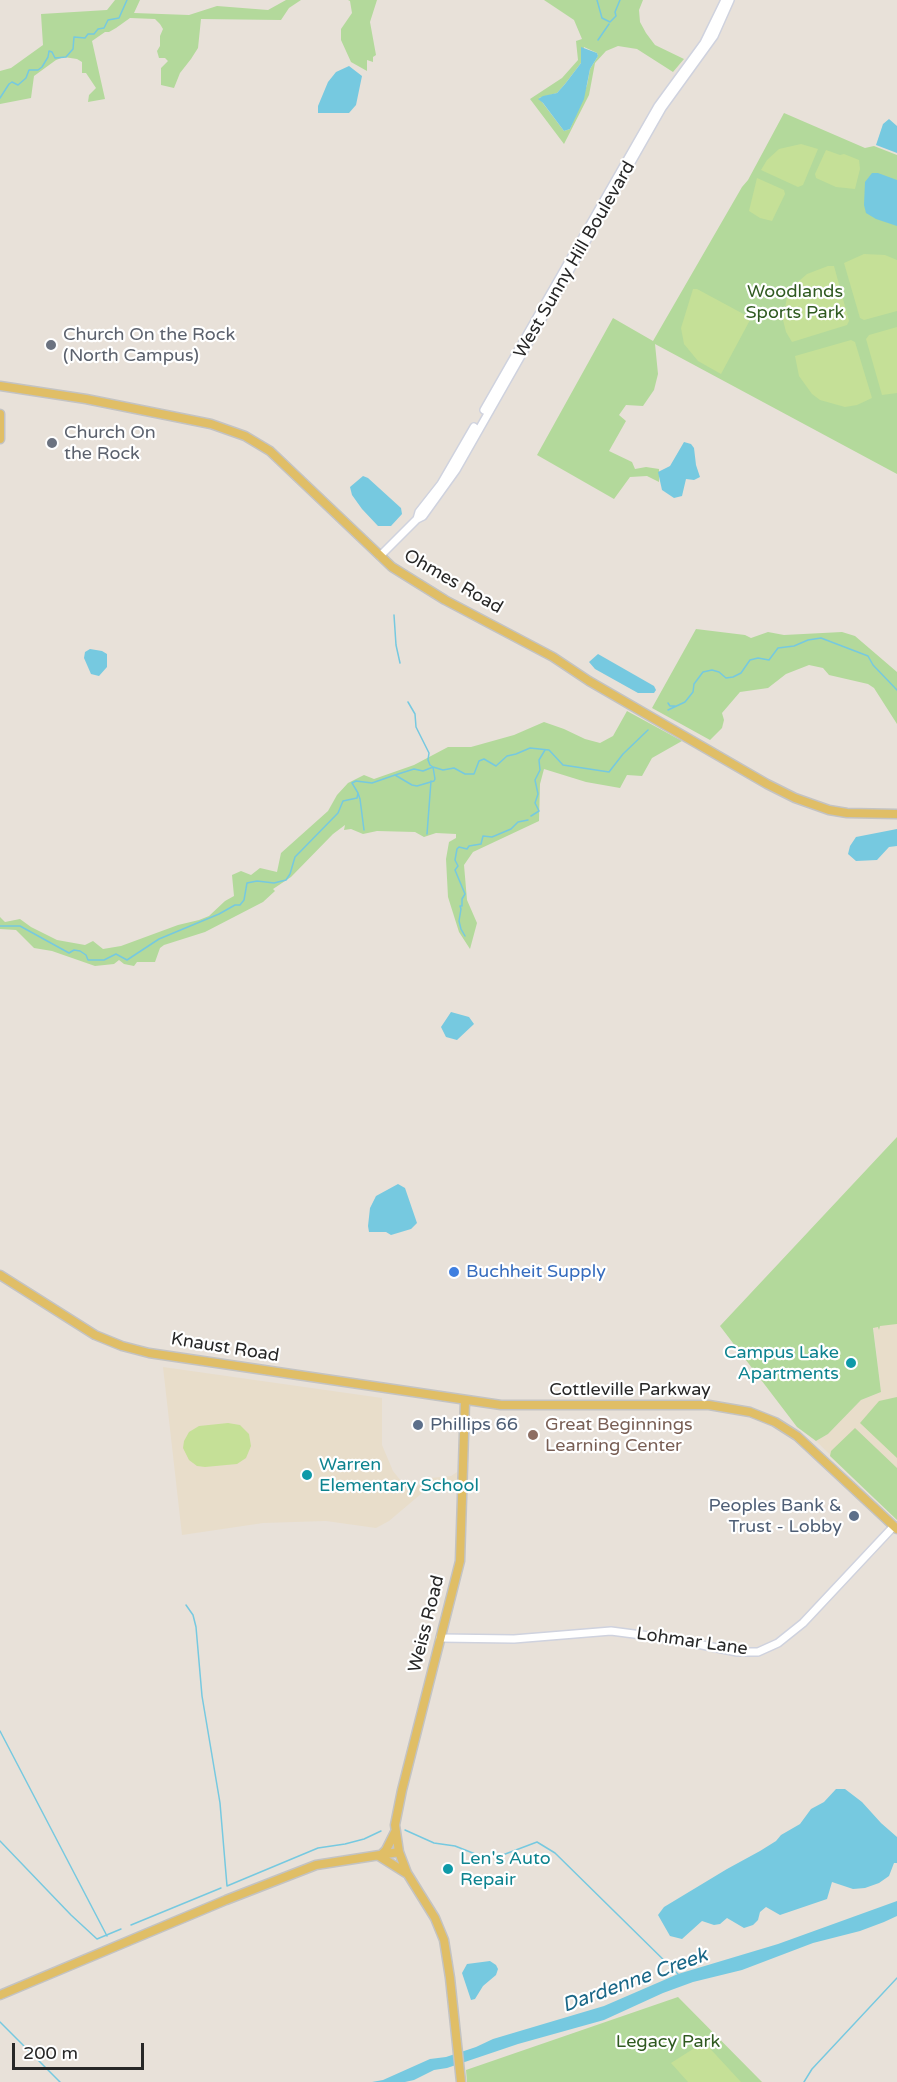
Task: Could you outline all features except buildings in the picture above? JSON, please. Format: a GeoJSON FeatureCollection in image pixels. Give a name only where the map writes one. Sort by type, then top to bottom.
{"type":"FeatureCollection","features":[{"type":"Feature","properties":{"kind":"main road","name":"Ohmes Road"},"geometry":{"type":"LineString","coordinates":[[0,386],[86,399],[211,424],[245,436],[270,451],[392,567],[446,600],[553,657],[597,686],[781,791],[829,810],[864,815],[897,814]]}},
{"type":"Feature","properties":{"kind":"main road"},"geometry":{"type":"LineString","coordinates":[[0,414],[0,439]]}},
{"type":"Feature","properties":{"kind":"main road","name":"Knaust Road"},"geometry":{"type":"LineString","coordinates":[[0,1275],[88,1331],[131,1349],[465,1401]]}},
{"type":"Feature","properties":{"kind":"main road","name":"Cottleville Parkway"},"geometry":{"type":"LineString","coordinates":[[465,1401],[519,1406],[709,1405],[750,1412],[775,1422],[797,1436],[895,1527]]}},
{"type":"Feature","properties":{"kind":"main road","name":"Weiss Road"},"geometry":{"type":"LineString","coordinates":[[461,2081],[448,1956],[441,1929],[407,1873],[399,1852],[396,1831],[397,1810],[460,1562],[465,1401]]}},
{"type":"Feature","properties":{"kind":"main road"},"geometry":{"type":"LineString","coordinates":[[379,1856],[389,1845],[396,1831]]}},
{"type":"Feature","properties":{"kind":"main road"},"geometry":{"type":"LineString","coordinates":[[0,1995],[226,1900],[316,1865],[399,1852]]}},
{"type":"Feature","properties":{"kind":"main road"},"geometry":{"type":"LineString","coordinates":[[379,1856],[407,1873]]}},
{"type":"Feature","properties":{"kind":"street","name":"West Sunny Hill Boulevard"},"geometry":{"type":"LineString","coordinates":[[417,519],[419,512],[448,472],[651,118],[704,43],[725,0]]}},
{"type":"Feature","properties":{"kind":"street","name":"West Sunny Hill Boulevard"},"geometry":{"type":"LineString","coordinates":[[380,556],[417,519],[423,516],[456,470],[662,108],[714,36],[730,0]]}},
{"type":"Feature","properties":{"kind":"street","name":"Lohmar Lane"},"geometry":{"type":"LineString","coordinates":[[440,1638],[523,1638],[611,1631],[672,1639],[737,1652],[758,1652],[778,1643],[803,1623],[895,1527]]}},
{"type":"Feature","properties":{"kind":"shaded area"},"geometry":{"type":"Polygon","coordinates":[[[897,1236],[897,1520],[816,1441],[828,1434],[861,1400],[881,1392],[868,1283],[897,1236]]]}},
{"type":"Feature","properties":{"kind":"shaded area"},"geometry":{"type":"Polygon","coordinates":[[[163,1367],[382,1398],[382,1445],[393,1471],[409,1491],[431,1478],[451,1476],[457,1472],[457,1490],[445,1485],[428,1488],[389,1521],[376,1528],[326,1521],[263,1523],[182,1535],[163,1367]]]}},
{"type":"Feature","properties":{"kind":"green space"},"geometry":{"type":"Polygon","coordinates":[[[115,0],[140,0],[134,13],[189,15],[217,6],[268,10],[286,0],[301,0],[289,8],[281,20],[201,19],[198,48],[180,73],[174,88],[161,85],[161,68],[168,61],[165,58],[159,58],[157,51],[163,29],[160,24],[155,19],[130,18],[92,41],[105,99],[88,102],[89,95],[96,88],[86,73],[82,73],[82,62],[64,57],[34,76],[31,98],[0,104],[0,71],[11,68],[43,45],[41,14],[107,10],[115,0]]]}},
{"type":"Feature","properties":{"kind":"green space"},"geometry":{"type":"Polygon","coordinates":[[[348,0],[377,0],[370,22],[376,55],[373,57],[373,62],[367,60],[367,71],[351,62],[341,40],[341,29],[352,13],[348,0]]]}},
{"type":"Feature","properties":{"kind":"green space"},"geometry":{"type":"Polygon","coordinates":[[[544,0],[643,0],[639,10],[640,22],[646,33],[655,45],[684,59],[673,72],[637,49],[618,46],[606,51],[595,63],[589,95],[564,144],[530,99],[562,78],[578,60],[576,41],[582,39],[574,20],[544,0]],[[584,47],[581,63],[565,84],[557,93],[539,98],[564,131],[570,129],[587,85],[590,69],[598,56],[597,53],[584,47]]]}},
{"type":"Feature","properties":{"kind":"green space","name":"Woodlands Sports Park"},"geometry":{"type":"Polygon","coordinates":[[[784,113],[865,148],[874,146],[897,155],[897,474],[655,344],[658,374],[654,390],[643,406],[626,405],[619,415],[626,421],[609,451],[632,462],[635,469],[646,467],[659,469],[659,482],[647,476],[630,477],[614,499],[537,455],[613,318],[653,341],[748,180],[784,113]]]}},
{"type":"Feature","properties":{"kind":"green space"},"geometry":{"type":"Polygon","coordinates":[[[801,144],[818,149],[803,185],[798,187],[761,170],[767,160],[779,149],[801,144]]]}},
{"type":"Feature","properties":{"kind":"green space"},"geometry":{"type":"Polygon","coordinates":[[[826,150],[859,160],[860,169],[855,189],[836,187],[816,178],[815,174],[826,150]]]}},
{"type":"Feature","properties":{"kind":"green space"},"geometry":{"type":"Polygon","coordinates":[[[757,178],[784,190],[785,194],[772,221],[760,218],[749,211],[757,178]]]}},
{"type":"Feature","properties":{"kind":"green space"},"geometry":{"type":"Polygon","coordinates":[[[864,254],[885,255],[897,260],[897,311],[864,320],[860,318],[844,263],[864,254]]]}},
{"type":"Feature","properties":{"kind":"green space"},"geometry":{"type":"Polygon","coordinates":[[[834,266],[849,321],[847,325],[792,342],[783,320],[787,297],[792,287],[807,274],[834,266]]]}},
{"type":"Feature","properties":{"kind":"green space"},"geometry":{"type":"Polygon","coordinates":[[[693,289],[749,317],[750,320],[721,374],[698,361],[684,344],[681,328],[693,289]]]}},
{"type":"Feature","properties":{"kind":"green space"},"geometry":{"type":"Polygon","coordinates":[[[897,327],[897,393],[882,395],[866,339],[869,335],[897,327]]]}},
{"type":"Feature","properties":{"kind":"green space"},"geometry":{"type":"Polygon","coordinates":[[[851,340],[855,342],[872,398],[857,405],[845,407],[820,400],[812,394],[799,376],[795,356],[851,340]]]}},
{"type":"Feature","properties":{"kind":"green space"},"geometry":{"type":"Polygon","coordinates":[[[696,629],[745,635],[751,638],[768,632],[784,635],[842,632],[855,636],[897,672],[897,724],[874,688],[868,684],[829,675],[823,668],[809,665],[786,674],[768,688],[740,692],[722,713],[724,720],[722,728],[710,740],[652,708],[696,629]]]}},
{"type":"Feature","properties":{"kind":"green space"},"geometry":{"type":"Polygon","coordinates":[[[627,711],[682,741],[652,758],[642,776],[627,775],[620,788],[586,782],[544,769],[540,784],[539,821],[473,852],[464,865],[467,900],[477,923],[470,949],[459,932],[448,897],[446,859],[449,842],[456,838],[456,834],[436,833],[424,837],[415,832],[377,831],[363,834],[351,829],[344,830],[345,825],[333,834],[291,877],[273,889],[275,891],[263,902],[205,932],[164,945],[160,948],[155,962],[137,962],[134,966],[124,964],[119,960],[114,964],[95,966],[52,951],[34,948],[16,930],[0,929],[0,917],[5,922],[20,919],[57,940],[85,945],[93,941],[103,949],[121,946],[178,925],[199,920],[209,916],[234,896],[232,875],[241,871],[251,875],[260,868],[277,872],[281,853],[328,811],[337,795],[348,783],[364,775],[374,779],[414,765],[448,747],[471,747],[514,735],[544,722],[600,743],[613,736],[627,711]]]}},
{"type":"Feature","properties":{"kind":"green space"},"geometry":{"type":"Polygon","coordinates":[[[897,1137],[897,1324],[880,1326],[879,1330],[878,1327],[873,1328],[881,1392],[861,1400],[828,1434],[816,1441],[797,1427],[720,1326],[897,1137]]]}},
{"type":"Feature","properties":{"kind":"green space"},"geometry":{"type":"Polygon","coordinates":[[[897,1397],[897,1458],[860,1423],[879,1401],[897,1397]]]}},
{"type":"Feature","properties":{"kind":"green space"},"geometry":{"type":"Polygon","coordinates":[[[228,1423],[240,1425],[249,1434],[251,1446],[246,1458],[237,1464],[205,1467],[197,1466],[189,1460],[183,1448],[189,1432],[199,1426],[228,1423]]]}},
{"type":"Feature","properties":{"kind":"green space"},"geometry":{"type":"Polygon","coordinates":[[[855,1428],[897,1468],[897,1520],[830,1456],[831,1451],[855,1428]]]}},
{"type":"Feature","properties":{"kind":"green space","name":"Legacy Park"},"geometry":{"type":"Polygon","coordinates":[[[678,1997],[762,2082],[467,2082],[466,2070],[678,1997]]]}},
{"type":"Feature","properties":{"kind":"green space"},"geometry":{"type":"Polygon","coordinates":[[[704,2042],[741,2082],[688,2082],[671,2063],[704,2042]]]}},
{"type":"Feature","properties":{"kind":"water"},"geometry":{"type":"Polygon","coordinates":[[[581,47],[597,53],[598,56],[590,69],[584,99],[570,129],[564,131],[538,99],[557,93],[565,84],[581,63],[581,47]]]}},
{"type":"Feature","properties":{"kind":"water"},"geometry":{"type":"Polygon","coordinates":[[[349,66],[362,76],[356,105],[349,113],[318,113],[318,106],[328,82],[336,72],[349,66]]]}},
{"type":"Feature","properties":{"kind":"water"},"geometry":{"type":"Polygon","coordinates":[[[889,119],[897,126],[897,153],[876,145],[883,124],[889,119]]]}},
{"type":"Feature","properties":{"kind":"water"},"geometry":{"type":"Polygon","coordinates":[[[872,173],[897,180],[897,226],[866,213],[865,182],[872,173]]]}},
{"type":"Feature","properties":{"kind":"water"},"geometry":{"type":"Polygon","coordinates":[[[684,442],[691,444],[694,448],[700,477],[694,480],[686,479],[682,496],[674,498],[662,490],[658,472],[670,466],[684,442]]]}},
{"type":"Feature","properties":{"kind":"water"},"geometry":{"type":"Polygon","coordinates":[[[363,476],[401,508],[402,514],[391,526],[378,526],[352,495],[350,487],[363,476]]]}},
{"type":"Feature","properties":{"kind":"water"},"geometry":{"type":"Polygon","coordinates":[[[90,649],[107,654],[107,667],[99,676],[91,674],[84,658],[85,652],[90,649]]]}},
{"type":"Feature","properties":{"kind":"water"},"geometry":{"type":"Polygon","coordinates":[[[598,654],[654,686],[656,690],[654,693],[638,693],[595,669],[589,662],[598,654]]]}},
{"type":"Feature","properties":{"kind":"water"},"geometry":{"type":"Polygon","coordinates":[[[897,829],[897,846],[889,847],[877,860],[856,861],[848,854],[856,837],[897,829]]]}},
{"type":"Feature","properties":{"kind":"water"},"geometry":{"type":"Polygon","coordinates":[[[451,1012],[469,1017],[474,1024],[457,1040],[446,1037],[441,1027],[451,1012]]]}},
{"type":"Feature","properties":{"kind":"water"},"geometry":{"type":"Polygon","coordinates":[[[398,1184],[405,1188],[417,1223],[411,1229],[391,1235],[386,1232],[369,1232],[370,1208],[376,1196],[398,1184]]]}},
{"type":"Feature","properties":{"kind":"water"},"geometry":{"type":"Polygon","coordinates":[[[836,1789],[845,1789],[862,1802],[897,1837],[897,1863],[894,1863],[889,1876],[865,1888],[853,1889],[832,1882],[827,1899],[780,1915],[766,1907],[760,1912],[758,1920],[753,1925],[744,1928],[727,1918],[720,1924],[714,1925],[702,1921],[682,1939],[670,1936],[658,1915],[664,1907],[776,1841],[781,1835],[800,1824],[811,1809],[824,1802],[836,1789]]]}},
{"type":"Feature","properties":{"kind":"water"},"geometry":{"type":"Polygon","coordinates":[[[897,1901],[897,1916],[884,1922],[860,1931],[813,1943],[742,1970],[693,1982],[604,2020],[434,2070],[414,2080],[372,2082],[383,2080],[430,2059],[446,2057],[493,2039],[604,2006],[678,1974],[778,1944],[897,1901]]]}},
{"type":"Feature","properties":{"kind":"water"},"geometry":{"type":"Polygon","coordinates":[[[490,1961],[498,1969],[496,1975],[483,1986],[475,1999],[471,2000],[462,1973],[467,1964],[490,1961]]]}},
{"type":"Feature","properties":{"kind":"waterway"},"geometry":{"type":"LineString","coordinates":[[0,98],[9,84],[12,82],[18,85],[26,78],[29,70],[38,70],[42,67],[49,51],[55,58],[66,57],[73,49],[74,37],[85,38],[88,34],[94,34],[98,29],[104,28],[108,20],[119,18],[127,0]]}},
{"type":"Feature","properties":{"kind":"waterway"},"geometry":{"type":"LineString","coordinates":[[597,0],[602,18],[610,22],[616,16],[615,12],[620,0]]}},
{"type":"Feature","properties":{"kind":"waterway"},"geometry":{"type":"LineString","coordinates":[[598,40],[609,24]]}},
{"type":"Feature","properties":{"kind":"waterway"},"geometry":{"type":"LineString","coordinates":[[394,615],[400,663]]}},
{"type":"Feature","properties":{"kind":"waterway"},"geometry":{"type":"LineString","coordinates":[[668,710],[685,702],[703,672],[712,670],[726,678],[733,677],[741,673],[750,660],[758,658],[769,660],[778,648],[821,638],[868,656],[873,665],[897,690]]}},
{"type":"Feature","properties":{"kind":"waterway"},"geometry":{"type":"LineString","coordinates":[[395,775],[414,769],[423,771],[433,767],[430,765],[429,753],[416,727],[415,714],[408,702]]}},
{"type":"Feature","properties":{"kind":"waterway"},"geometry":{"type":"LineString","coordinates":[[668,703],[670,706],[675,706]]}},
{"type":"Feature","properties":{"kind":"waterway"},"geometry":{"type":"LineString","coordinates":[[0,926],[20,926],[69,953],[74,950],[80,951],[86,955],[88,960],[104,960],[116,954],[127,960],[159,939],[235,905],[240,905],[244,900],[247,883],[257,881],[274,883],[286,880],[295,857],[338,813],[343,801],[357,798],[358,793],[352,783],[356,781],[372,783],[395,775],[417,786],[434,781],[433,767],[443,770],[454,768],[465,774],[474,774],[479,761],[484,759],[496,766],[507,756],[530,748],[549,750],[563,765],[609,772],[623,754],[648,730]]}},
{"type":"Feature","properties":{"kind":"waterway"},"geometry":{"type":"LineString","coordinates":[[531,816],[539,811],[535,803],[538,794],[535,780],[540,770],[539,760],[545,750]]}},
{"type":"Feature","properties":{"kind":"waterway"},"geometry":{"type":"LineString","coordinates":[[427,834],[431,781]]}},
{"type":"Feature","properties":{"kind":"waterway"},"geometry":{"type":"LineString","coordinates":[[358,793],[364,830]]}},
{"type":"Feature","properties":{"kind":"waterway"},"geometry":{"type":"LineString","coordinates":[[465,936],[459,921],[460,906],[462,906],[465,894],[455,870],[458,866],[455,860],[457,849],[459,847],[467,849],[469,846],[481,844],[483,836],[492,837],[511,829],[518,822],[528,820]]}},
{"type":"Feature","properties":{"kind":"waterway"},"geometry":{"type":"LineString","coordinates":[[186,1605],[193,1615],[196,1627],[202,1696],[220,1803],[227,1886],[318,1848],[364,1839],[381,1831]]}},
{"type":"Feature","properties":{"kind":"waterway"},"geometry":{"type":"LineString","coordinates":[[0,1731],[107,1936]]}},
{"type":"Feature","properties":{"kind":"waterway","name":"Dardenne Creek"},"geometry":{"type":"LineString","coordinates":[[405,1830],[434,1843],[455,1846],[483,1857],[500,1856],[537,1842],[555,1853],[678,1974]]}},
{"type":"Feature","properties":{"kind":"waterway"},"geometry":{"type":"LineString","coordinates":[[0,1841],[97,1939],[121,1929]]}},
{"type":"Feature","properties":{"kind":"waterway"},"geometry":{"type":"LineString","coordinates":[[131,1925],[221,1888]]}},
{"type":"Feature","properties":{"kind":"waterway"},"geometry":{"type":"LineString","coordinates":[[804,2082],[812,2069],[897,1978]]}},
{"type":"Feature","properties":{"kind":"waterway"},"geometry":{"type":"LineString","coordinates":[[0,2022],[60,2082]]}},
{"type":"Feature","properties":{"kind":"place","name":"Church On the Rock (North Campus)"},"geometry":{"type":"Point","coordinates":[51,345]}},
{"type":"Feature","properties":{"kind":"place","name":"Church On the Rock"},"geometry":{"type":"Point","coordinates":[52,443]}},
{"type":"Feature","properties":{"kind":"place","name":"Buchheit Supply"},"geometry":{"type":"Point","coordinates":[454,1272]}},
{"type":"Feature","properties":{"kind":"place","name":"Campus Lake Apartments"},"geometry":{"type":"Point","coordinates":[851,1363]}},
{"type":"Feature","properties":{"kind":"place","name":"Phillips 66"},"geometry":{"type":"Point","coordinates":[418,1425]}},
{"type":"Feature","properties":{"kind":"place","name":"Great Beginnings Learning Center"},"geometry":{"type":"Point","coordinates":[533,1435]}},
{"type":"Feature","properties":{"kind":"place","name":"Warren Elementary School"},"geometry":{"type":"Point","coordinates":[307,1475]}},
{"type":"Feature","properties":{"kind":"place","name":"Peoples Bank & Trust - Lobby"},"geometry":{"type":"Point","coordinates":[854,1516]}},
{"type":"Feature","properties":{"kind":"place","name":"Len's Auto Repair"},"geometry":{"type":"Point","coordinates":[448,1869]}}]}
